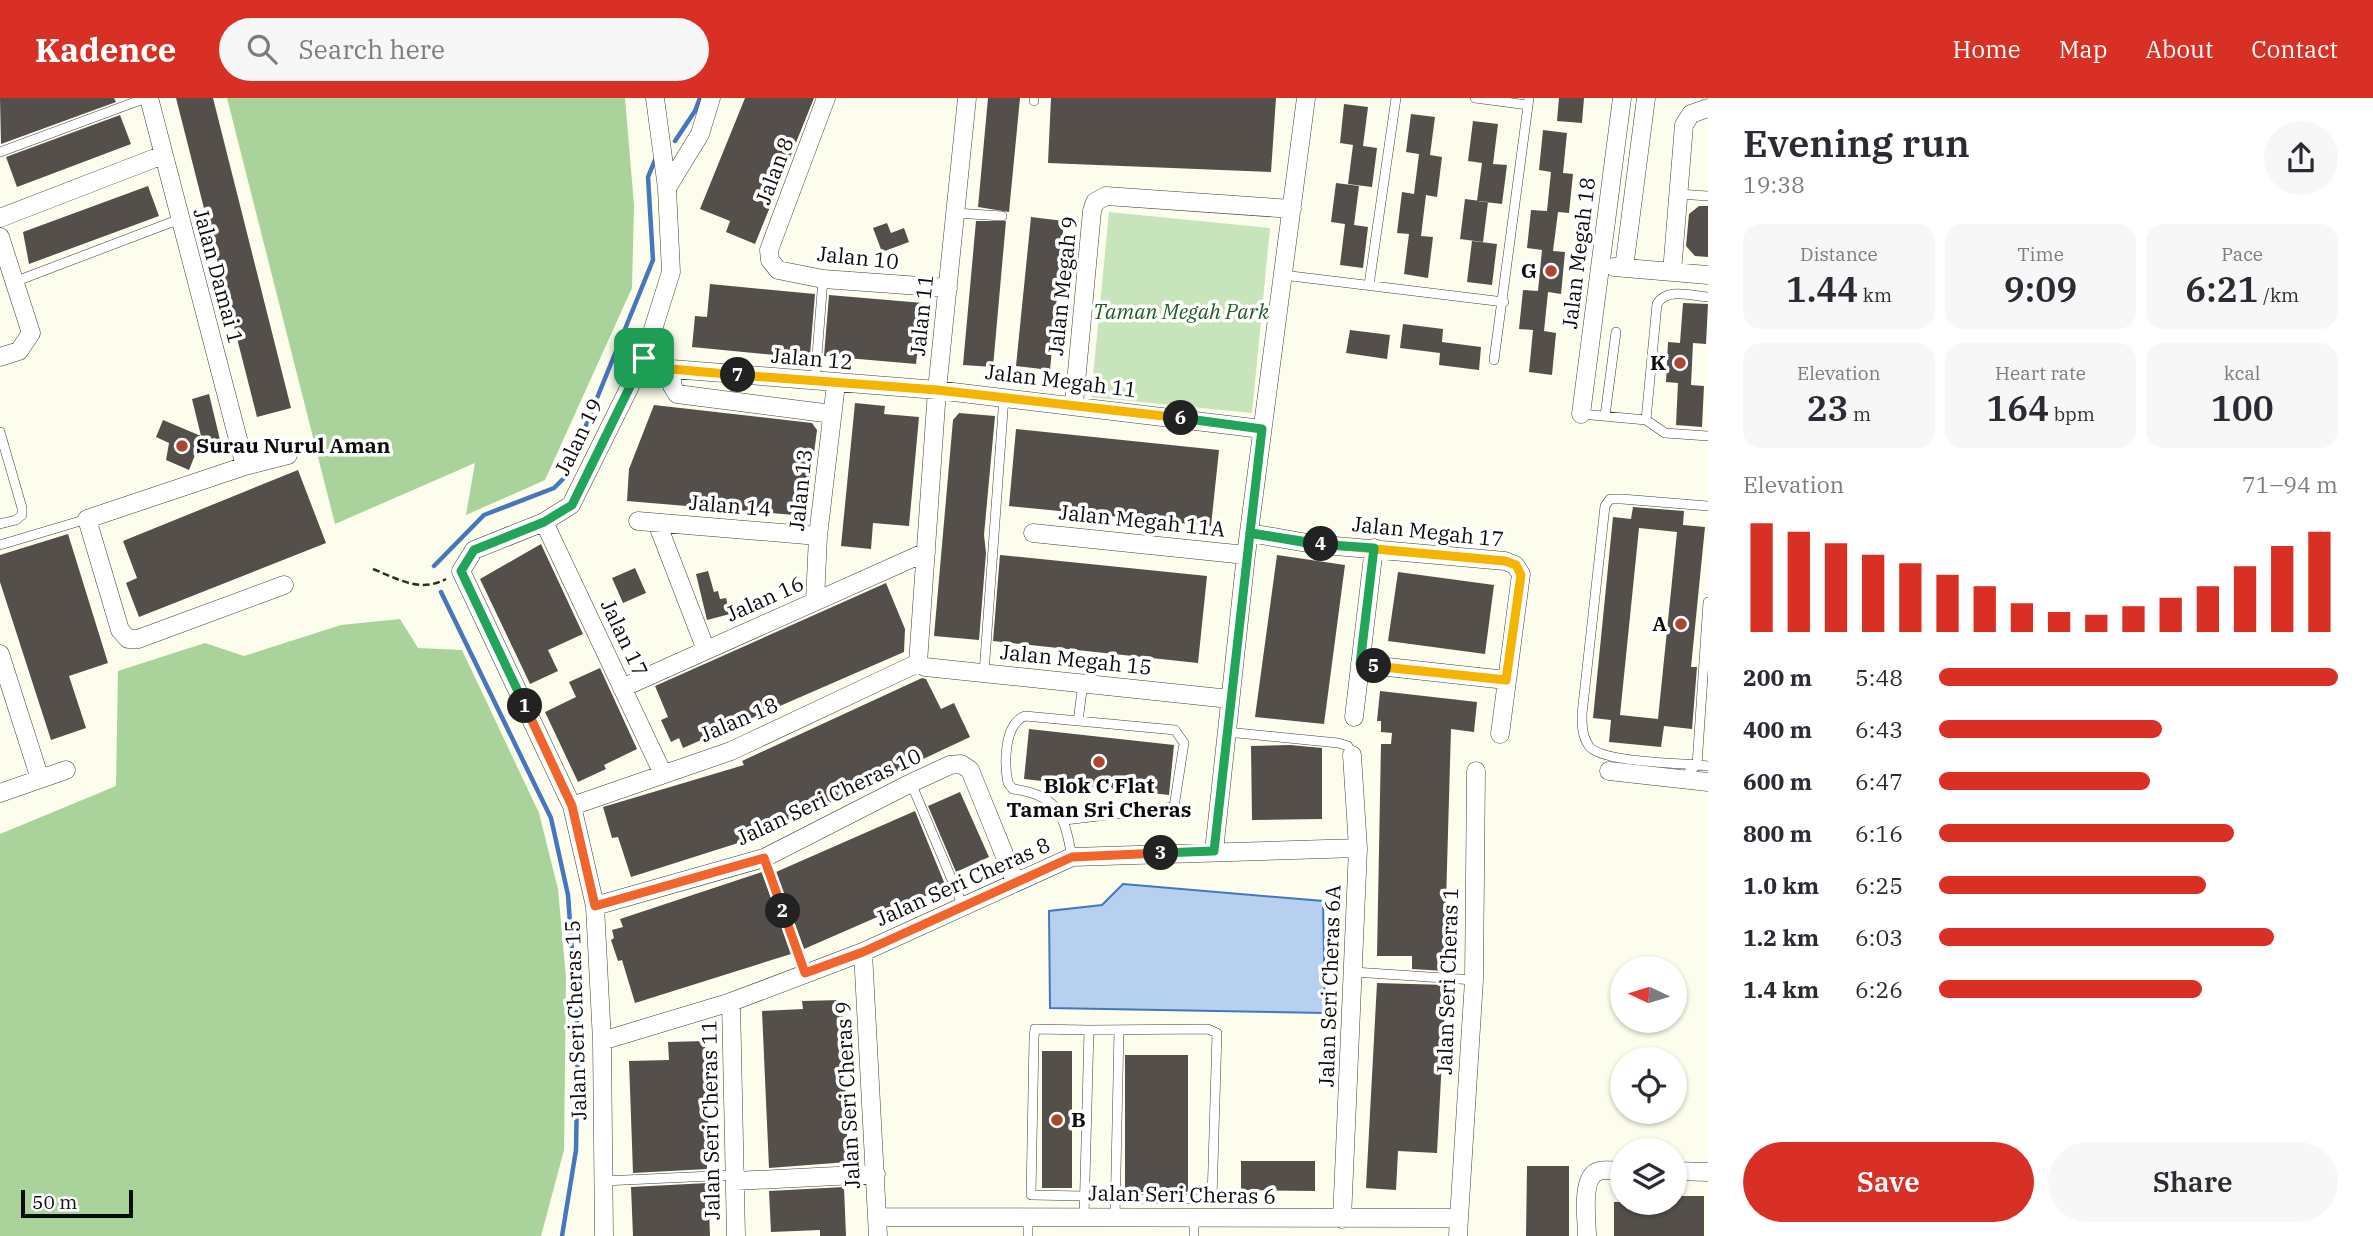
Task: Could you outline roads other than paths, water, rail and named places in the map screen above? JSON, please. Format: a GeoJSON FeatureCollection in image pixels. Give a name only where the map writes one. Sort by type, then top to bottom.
{"type":"FeatureCollection","features":[{"type":"Feature","properties":{"kind":"street","name":"Jalan Damai 1"},"geometry":{"type":"LineString","coordinates":[[148,98],[245,466]]}},
{"type":"Feature","properties":{"kind":"street","name":"Jalan 19"},"geometry":{"type":"LineString","coordinates":[[572,806],[461,571],[474,550],[544,522],[572,505],[644,358],[671,272],[667,188],[655,98]]}},
{"type":"Feature","properties":{"kind":"street"},"geometry":{"type":"LineString","coordinates":[[667,188],[700,134],[711,98]]}},
{"type":"Feature","properties":{"kind":"street","name":"Jalan 8"},"geometry":{"type":"LineString","coordinates":[[770,260],[769,250],[826,98]]}},
{"type":"Feature","properties":{"kind":"street","name":"Jalan 11"},"geometry":{"type":"LineString","coordinates":[[918,663],[937,390],[967,98]]}},
{"type":"Feature","properties":{"kind":"street"},"geometry":{"type":"LineString","coordinates":[[1214,851],[1246,555],[1306,98]]}},
{"type":"Feature","properties":{"kind":"street","name":"Jalan Megah 18"},"geometry":{"type":"LineString","coordinates":[[1580,414],[1622,98]]}},
{"type":"Feature","properties":{"kind":"street"},"geometry":{"type":"LineString","coordinates":[[1624,268],[1646,98]]}},
{"type":"Feature","properties":{"kind":"street"},"geometry":{"type":"LineString","coordinates":[[1672,272],[1684,125],[1691,114],[1708,108]]}},
{"type":"Feature","properties":{"kind":"street"},"geometry":{"type":"LineString","coordinates":[[0,218],[163,155]]}},
{"type":"Feature","properties":{"kind":"street","name":"Jalan Megah 9"},"geometry":{"type":"LineString","coordinates":[[1074,404],[1092,211],[1096,202],[1106,196],[1292,209]]}},
{"type":"Feature","properties":{"kind":"street"},"geometry":{"type":"LineString","coordinates":[[0,237],[31,333],[19,351],[0,357]]}},
{"type":"Feature","properties":{"kind":"street","name":"Jalan 10"},"geometry":{"type":"LineString","coordinates":[[770,260],[778,270],[823,279],[948,288]]}},
{"type":"Feature","properties":{"kind":"street"},"geometry":{"type":"LineString","coordinates":[[1600,266],[1708,275]]}},
{"type":"Feature","properties":{"kind":"street","name":"Jalan 12"},"geometry":{"type":"LineString","coordinates":[[644,358],[671,369],[815,383],[937,390]]}},
{"type":"Feature","properties":{"kind":"street"},"geometry":{"type":"LineString","coordinates":[[671,369],[672,386],[677,394],[832,414]]}},
{"type":"Feature","properties":{"kind":"street","name":"Jalan 13"},"geometry":{"type":"LineString","coordinates":[[815,601],[818,536],[836,384]]}},
{"type":"Feature","properties":{"kind":"street","name":"Jalan Megah 11"},"geometry":{"type":"LineString","coordinates":[[937,390],[1074,404],[1262,429]]}},
{"type":"Feature","properties":{"kind":"street"},"geometry":{"type":"LineString","coordinates":[[284,585],[138,639],[128,639],[120,630],[87,519],[245,466],[288,455]]}},
{"type":"Feature","properties":{"kind":"street","name":"Jalan 14"},"geometry":{"type":"LineString","coordinates":[[638,521],[818,536]]}},
{"type":"Feature","properties":{"kind":"street","name":"Jalan 17"},"geometry":{"type":"LineString","coordinates":[[544,522],[663,774]]}},
{"type":"Feature","properties":{"kind":"street"},"geometry":{"type":"LineString","coordinates":[[657,523],[706,650]]}},
{"type":"Feature","properties":{"kind":"street","name":"Jalan Megah 11A"},"geometry":{"type":"LineString","coordinates":[[1033,533],[1246,555]]}},
{"type":"Feature","properties":{"kind":"street","name":"Jalan Megah 17"},"geometry":{"type":"LineString","coordinates":[[1250,533],[1313,544],[1505,561],[1516,565],[1521,575],[1500,734]]}},
{"type":"Feature","properties":{"kind":"street"},"geometry":{"type":"LineString","coordinates":[[1354,717],[1374,548]]}},
{"type":"Feature","properties":{"kind":"street","name":"Jalan 16"},"geometry":{"type":"LineString","coordinates":[[622,688],[926,552]]}},
{"type":"Feature","properties":{"kind":"street"},"geometry":{"type":"LineString","coordinates":[[0,654],[40,779]]}},
{"type":"Feature","properties":{"kind":"street","name":"Jalan Megah 15"},"geometry":{"type":"LineString","coordinates":[[918,663],[925,667],[1230,699]]}},
{"type":"Feature","properties":{"kind":"street","name":"Jalan 18"},"geometry":{"type":"LineString","coordinates":[[572,806],[731,751],[918,663]]}},
{"type":"Feature","properties":{"kind":"street"},"geometry":{"type":"LineString","coordinates":[[1360,664],[1506,680]]}},
{"type":"Feature","properties":{"kind":"street","name":"Jalan Seri Cheras 6A"},"geometry":{"type":"LineString","coordinates":[[1342,1219],[1358,848],[1352,755]]}},
{"type":"Feature","properties":{"kind":"street","name":"Jalan Seri Cheras 10"},"geometry":{"type":"LineString","coordinates":[[595,906],[764,858],[911,783],[950,765],[961,764],[970,770],[1015,881]]}},
{"type":"Feature","properties":{"kind":"street"},"geometry":{"type":"LineString","coordinates":[[0,793],[66,770]]}},
{"type":"Feature","properties":{"kind":"street","name":"Jalan Seri Cheras 1"},"geometry":{"type":"LineString","coordinates":[[1460,1192],[1474,980],[1476,771]]}},
{"type":"Feature","properties":{"kind":"street"},"geometry":{"type":"LineString","coordinates":[[1609,771],[1701,775]]}},
{"type":"Feature","properties":{"kind":"street","name":"Jalan Seri Cheras 15"},"geometry":{"type":"LineString","coordinates":[[572,806],[595,906],[602,1041],[604,1236]]}},
{"type":"Feature","properties":{"kind":"street","name":"Jalan Seri Cheras 8"},"geometry":{"type":"LineString","coordinates":[[602,1041],[731,1002],[863,952],[1072,857],[1358,848]]}},
{"type":"Feature","properties":{"kind":"street","name":"Jalan Seri Cheras 9"},"geometry":{"type":"LineString","coordinates":[[863,952],[878,1236]]}},
{"type":"Feature","properties":{"kind":"street","name":"Jalan Seri Cheras 11"},"geometry":{"type":"LineString","coordinates":[[731,1002],[736,1236]]}},
{"type":"Feature","properties":{"kind":"street"},"geometry":{"type":"LineString","coordinates":[[1587,1236],[1587,1186],[1591,1175],[1599,1170],[1610,1170]]}},
{"type":"Feature","properties":{"kind":"street"},"geometry":{"type":"LineString","coordinates":[[1687,1171],[1708,1172]]}},
{"type":"Feature","properties":{"kind":"street"},"geometry":{"type":"LineString","coordinates":[[735,1178],[876,1174]]}},
{"type":"Feature","properties":{"kind":"street","name":"Jalan Seri Cheras 6"},"geometry":{"type":"LineString","coordinates":[[878,1217],[1084,1217],[1115,1208],[1194,1228],[1342,1219],[1458,1227],[1460,1192]]}},
{"type":"Feature","properties":{"kind":"lane"},"geometry":{"type":"LineString","coordinates":[[0,152],[148,98]]}},
{"type":"Feature","properties":{"kind":"lane"},"geometry":{"type":"LineString","coordinates":[[1369,285],[1396,98]]}},
{"type":"Feature","properties":{"kind":"lane"},"geometry":{"type":"LineString","coordinates":[[1475,98],[1529,102],[1504,302],[1494,360]]}},
{"type":"Feature","properties":{"kind":"lane"},"geometry":{"type":"LineString","coordinates":[[1678,194],[1708,196]]}},
{"type":"Feature","properties":{"kind":"lane"},"geometry":{"type":"LineString","coordinates":[[955,213],[1002,216]]}},
{"type":"Feature","properties":{"kind":"lane"},"geometry":{"type":"LineString","coordinates":[[14,282],[180,219]]}},
{"type":"Feature","properties":{"kind":"lane"},"geometry":{"type":"LineString","coordinates":[[1283,275],[1504,302]]}},
{"type":"Feature","properties":{"kind":"lane"},"geometry":{"type":"LineString","coordinates":[[815,383],[823,279]]}},
{"type":"Feature","properties":{"kind":"lane"},"geometry":{"type":"LineString","coordinates":[[1646,420],[1657,304],[1661,297],[1670,294],[1708,297]]}},
{"type":"Feature","properties":{"kind":"lane"},"geometry":{"type":"LineString","coordinates":[[1605,416],[1616,332]]}},
{"type":"Feature","properties":{"kind":"lane"},"geometry":{"type":"LineString","coordinates":[[984,673],[1004,397]]}},
{"type":"Feature","properties":{"kind":"lane"},"geometry":{"type":"LineString","coordinates":[[1580,414],[1646,420],[1665,433],[1708,436]]}},
{"type":"Feature","properties":{"kind":"lane"},"geometry":{"type":"LineString","coordinates":[[0,432],[22,508],[22,515],[16,520],[0,524]]}},
{"type":"Feature","properties":{"kind":"lane"},"geometry":{"type":"LineString","coordinates":[[1708,506],[1622,499],[1610,499],[1605,506],[1582,714],[1582,730],[1590,747],[1605,756],[1701,775],[1708,602]]}},
{"type":"Feature","properties":{"kind":"lane"},"geometry":{"type":"LineString","coordinates":[[0,545],[87,519]]}},
{"type":"Feature","properties":{"kind":"lane"},"geometry":{"type":"LineString","coordinates":[[1079,721],[1083,683]]}},
{"type":"Feature","properties":{"kind":"lane"},"geometry":{"type":"LineString","coordinates":[[1065,820],[1174,807],[1178,800],[1184,743],[1181,735],[1175,730],[1025,716],[1016,719],[1011,728],[1008,783],[1013,789],[1038,792],[1065,820],[1072,857]]}},
{"type":"Feature","properties":{"kind":"lane"},"geometry":{"type":"LineString","coordinates":[[1227,732],[1338,743],[1348,746],[1352,755]]}},
{"type":"Feature","properties":{"kind":"lane"},"geometry":{"type":"LineString","coordinates":[[911,783],[963,906]]}},
{"type":"Feature","properties":{"kind":"lane"},"geometry":{"type":"LineString","coordinates":[[764,858],[805,973]]}},
{"type":"Feature","properties":{"kind":"lane"},"geometry":{"type":"LineString","coordinates":[[1354,972],[1474,980]]}},
{"type":"Feature","properties":{"kind":"lane"},"geometry":{"type":"LineString","coordinates":[[1084,1196],[1031,1195],[1035,1029],[1208,1029],[1217,1033],[1212,1199],[1115,1208],[1119,1030]]}},
{"type":"Feature","properties":{"kind":"lane"},"geometry":{"type":"LineString","coordinates":[[1084,1217],[1089,1030]]}},
{"type":"Feature","properties":{"kind":"lane"},"geometry":{"type":"LineString","coordinates":[[602,1181],[735,1178]]}},
{"type":"Feature","properties":{"kind":"lane"},"geometry":{"type":"LineString","coordinates":[[1028,1216],[1028,1236]]}},
{"type":"Feature","properties":{"kind":"water"},"geometry":{"type":"Polygon","coordinates":[[[1123,884],[1323,901],[1325,1013],[1050,1008],[1049,911],[1102,905],[1123,884]]]}},
{"type":"Feature","properties":{"kind":"waterway"},"geometry":{"type":"LineString","coordinates":[[675,141],[695,111],[700,98]]}},
{"type":"Feature","properties":{"kind":"waterway"},"geometry":{"type":"LineString","coordinates":[[434,566],[484,515],[554,488],[565,477],[653,260],[648,177],[655,160]]}},
{"type":"Feature","properties":{"kind":"waterway"},"geometry":{"type":"LineString","coordinates":[[441,592],[551,818],[568,895],[578,1035],[576,1150],[562,1236]]}},
{"type":"Feature","properties":{"kind":"place","name":"G"},"geometry":{"type":"Point","coordinates":[1551,271]}},
{"type":"Feature","properties":{"kind":"place","name":"K"},"geometry":{"type":"Point","coordinates":[1680,363]}},
{"type":"Feature","properties":{"kind":"place","name":"Surau Nurul Aman"},"geometry":{"type":"Point","coordinates":[182,446]}},
{"type":"Feature","properties":{"kind":"place","name":"A"},"geometry":{"type":"Point","coordinates":[1681,624]}},
{"type":"Feature","properties":{"kind":"place","name":"Blok C Flat Taman Sri Cheras"},"geometry":{"type":"Point","coordinates":[1099,762]}},
{"type":"Feature","properties":{"kind":"place","name":"B"},"geometry":{"type":"Point","coordinates":[1057,1120]}},
{"type":"Feature","properties":{"kind":"park label","name":"Taman Megah Park"},"geometry":{"type":"Point","coordinates":[1181,312]}}]}
